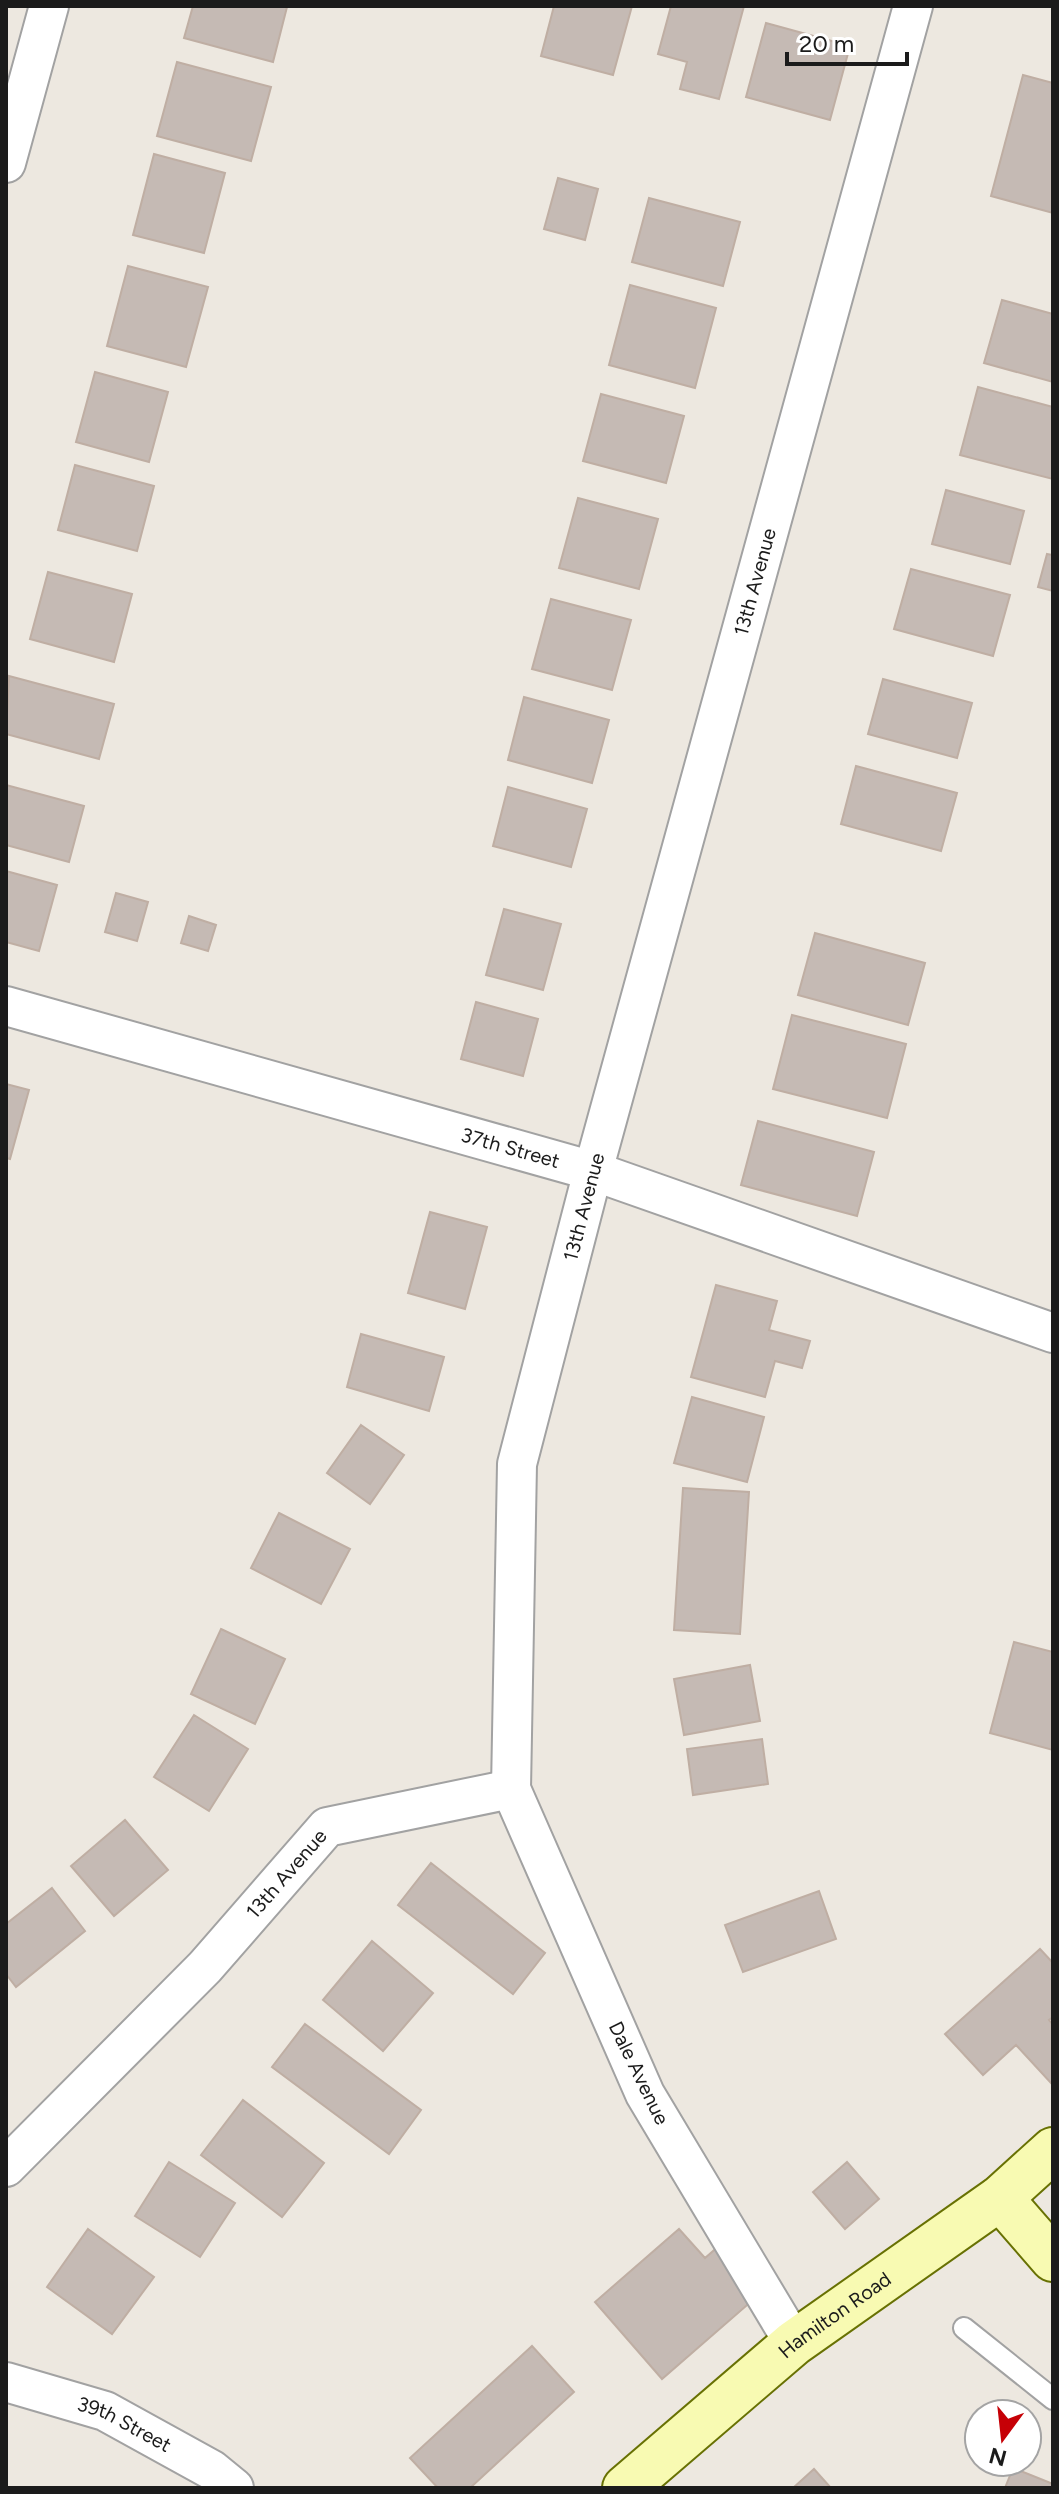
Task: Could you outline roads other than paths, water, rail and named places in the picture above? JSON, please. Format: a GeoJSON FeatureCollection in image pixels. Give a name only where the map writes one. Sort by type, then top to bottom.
{"type":"FeatureCollection","features":[{"type":"Feature","properties":{"kind":"street"},"geometry":{"type":"LineString","coordinates":[[6,163],[49,6]]}},
{"type":"Feature","properties":{"kind":"street","name":"13th Avenue"},"geometry":{"type":"LineString","coordinates":[[6,2167],[205,1967],[327,1827],[511,1789],[517,1464],[593,1171],[913,6]]}},
{"type":"Feature","properties":{"kind":"street","name":"37th Street"},"geometry":{"type":"LineString","coordinates":[[6,1006],[593,1171],[1053,1333]]}},
{"type":"Feature","properties":{"kind":"street","name":"Dale Avenue"},"geometry":{"type":"LineString","coordinates":[[511,1789],[645,2094],[794,2343]]}},
{"type":"Feature","properties":{"kind":"street","name":"Hamilton Road"},"geometry":{"type":"LineString","coordinates":[[625,2488],[794,2343],[1000,2198],[1053,2150]]}},
{"type":"Feature","properties":{"kind":"street"},"geometry":{"type":"LineString","coordinates":[[1000,2198],[1053,2259]]}},
{"type":"Feature","properties":{"kind":"street","name":"39th Street"},"geometry":{"type":"LineString","coordinates":[[6,2382],[105,2411],[212,2470],[234,2488]]}},
{"type":"Feature","properties":{"kind":"lane"},"geometry":{"type":"LineString","coordinates":[[964,2328],[1053,2399]]}}]}
